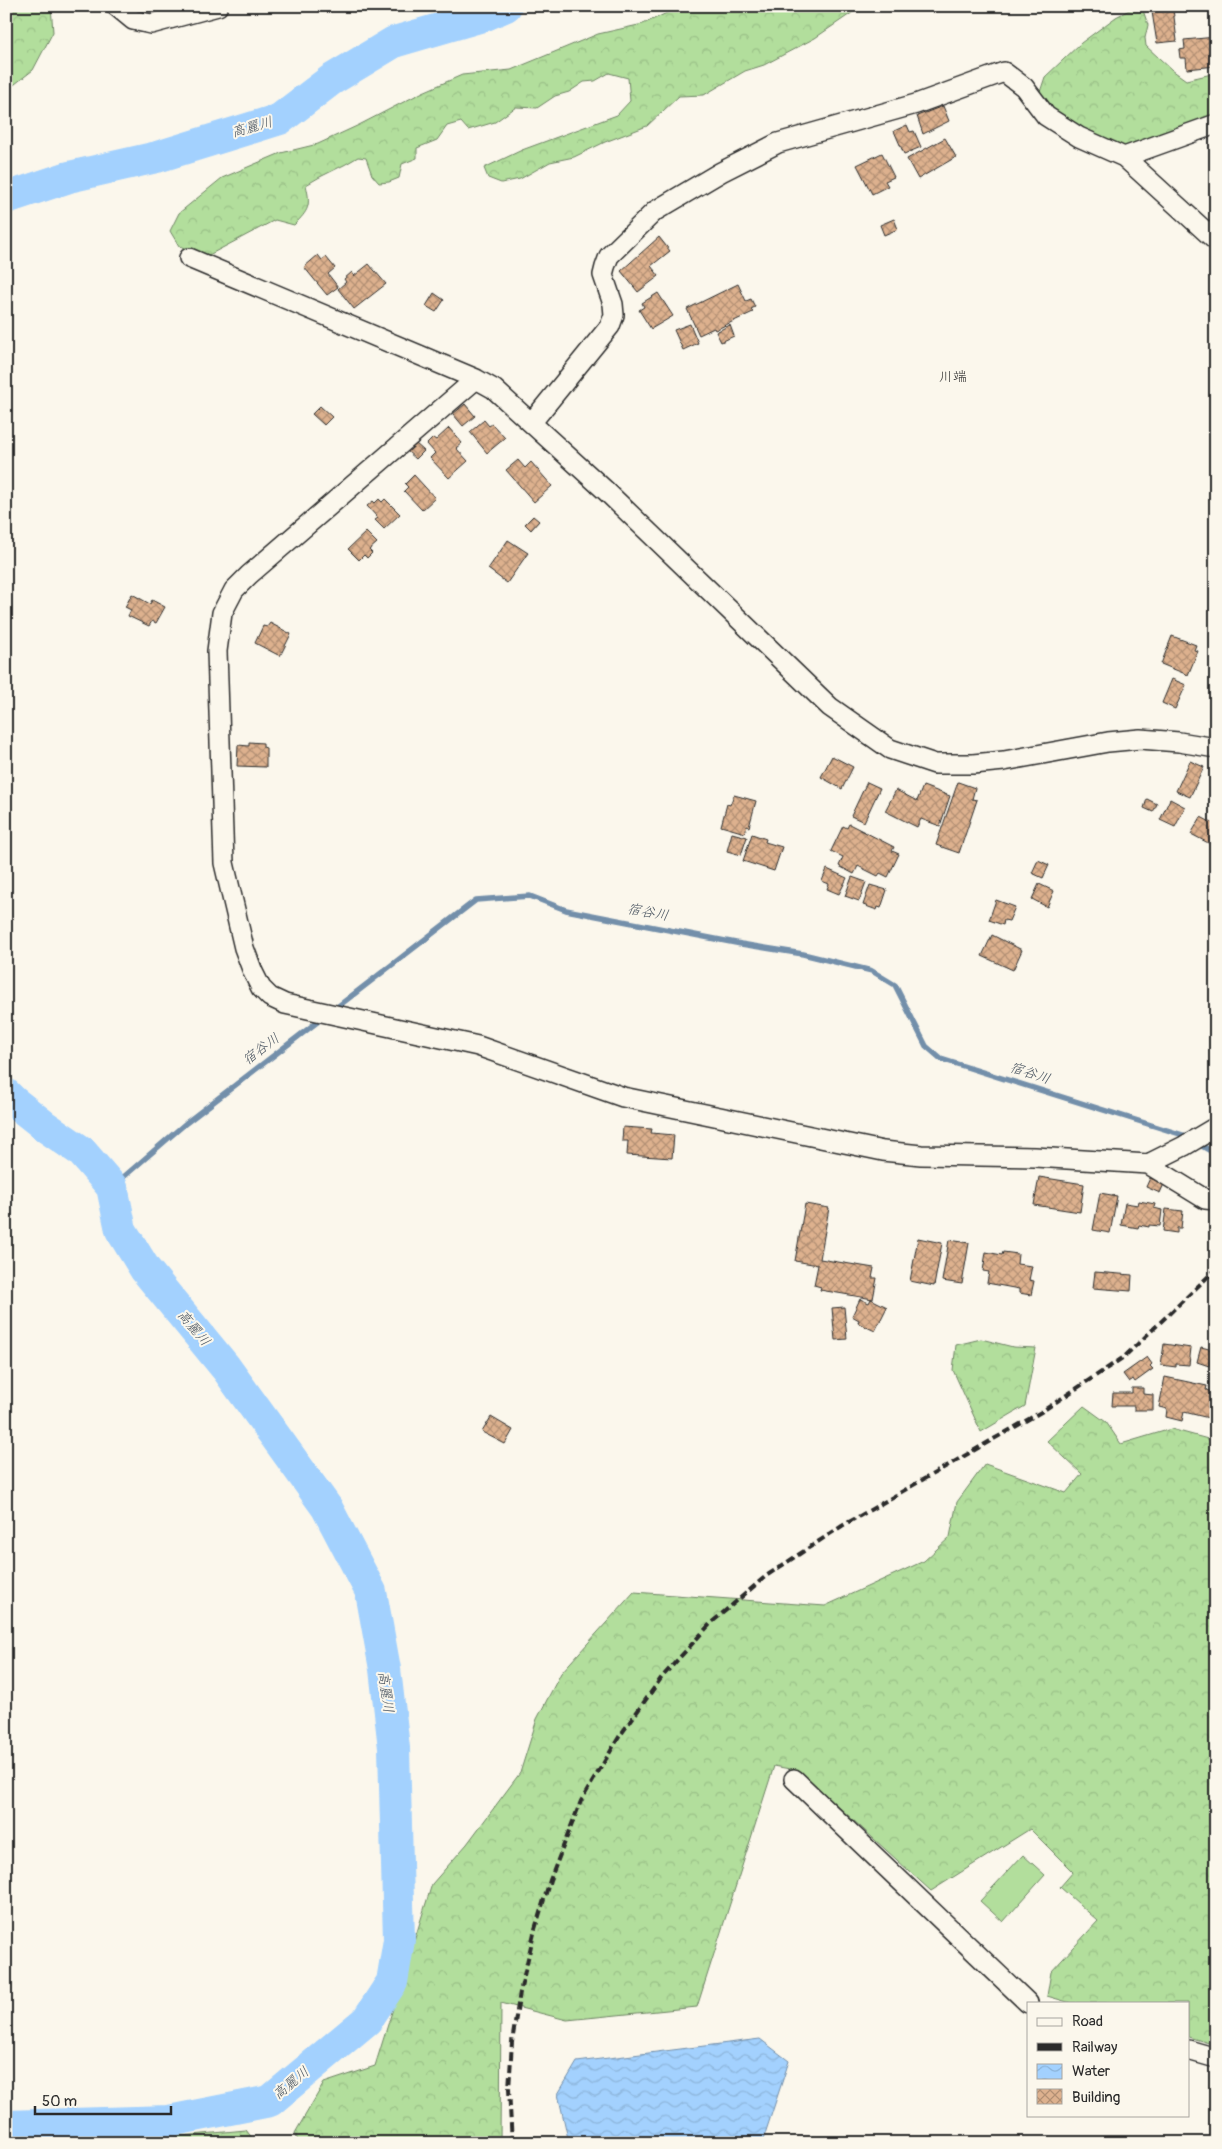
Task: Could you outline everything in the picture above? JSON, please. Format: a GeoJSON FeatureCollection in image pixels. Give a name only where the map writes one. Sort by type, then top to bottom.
{"type":"FeatureCollection","features":[{"type":"Feature","properties":{"kind":"street"},"geometry":{"type":"LineString","coordinates":[[116,6],[134,20],[151,24],[218,6]]}},
{"type":"Feature","properties":{"kind":"street"},"geometry":{"type":"LineString","coordinates":[[532,422],[610,326],[614,315],[613,304],[603,276],[610,256],[655,211],[721,172],[778,143],[916,104],[1004,72],[1024,87],[1046,116],[1079,137],[1124,157],[1216,241]]}},
{"type":"Feature","properties":{"kind":"street"},"geometry":{"type":"LineString","coordinates":[[1124,157],[1216,124]]}},
{"type":"Feature","properties":{"kind":"street"},"geometry":{"type":"LineString","coordinates":[[189,258],[476,379],[494,389],[532,422],[830,707],[890,749],[935,764],[973,764],[1004,762],[1079,746],[1140,739],[1179,742],[1216,748]]}},
{"type":"Feature","properties":{"kind":"street"},"geometry":{"type":"LineString","coordinates":[[476,379],[249,575],[234,590],[222,613],[217,651],[224,863],[244,948],[252,972],[261,988],[270,997],[285,1004],[478,1046],[623,1097],[883,1151],[921,1155],[1035,1157],[1148,1164],[1205,1199],[1216,1200]]}},
{"type":"Feature","properties":{"kind":"street"},"geometry":{"type":"LineString","coordinates":[[1148,1164],[1184,1146],[1210,1130]]}},
{"type":"Feature","properties":{"kind":"street"},"geometry":{"type":"LineString","coordinates":[[794,1779],[1027,2002]]}},
{"type":"Feature","properties":{"kind":"street"},"geometry":{"type":"LineString","coordinates":[[1190,2051],[1216,2058]]}},
{"type":"Feature","properties":{"kind":"green space"},"geometry":{"type":"Polygon","coordinates":[[[6,6],[51,6],[53,32],[33,70],[6,91],[6,6]]]}},
{"type":"Feature","properties":{"kind":"green space"},"geometry":{"type":"Polygon","coordinates":[[[682,6],[862,6],[815,38],[764,65],[745,71],[704,95],[679,96],[647,126],[605,142],[574,157],[550,162],[520,179],[501,183],[488,178],[484,168],[522,150],[617,115],[630,101],[628,78],[609,73],[595,81],[584,82],[569,92],[555,96],[537,108],[516,107],[495,122],[468,130],[461,122],[447,126],[437,140],[417,148],[417,158],[402,164],[399,178],[389,182],[379,183],[372,175],[366,158],[358,157],[306,185],[308,207],[294,225],[275,220],[207,256],[179,246],[170,231],[179,213],[222,178],[281,153],[318,144],[423,92],[462,75],[511,70],[598,34],[643,24],[682,6]]]}},
{"type":"Feature","properties":{"kind":"green space"},"geometry":{"type":"Polygon","coordinates":[[[1142,7],[1148,25],[1145,38],[1146,46],[1172,70],[1186,80],[1216,73],[1216,117],[1122,149],[1047,112],[1039,95],[1045,77],[1081,43],[1116,17],[1131,9],[1142,7]]]}},
{"type":"Feature","properties":{"kind":"green space"},"geometry":{"type":"Polygon","coordinates":[[[981,1339],[1013,1347],[1036,1348],[1025,1406],[981,1432],[953,1370],[956,1345],[981,1339]]]}},
{"type":"Feature","properties":{"kind":"green space"},"geometry":{"type":"Polygon","coordinates":[[[1084,1406],[1106,1422],[1121,1444],[1171,1429],[1208,1439],[1216,1439],[1216,2045],[1190,2038],[1190,2002],[1068,2002],[1047,1996],[1051,1972],[1098,1921],[1060,1887],[1073,1872],[1030,1829],[931,1891],[830,1799],[795,1770],[774,1766],[697,2007],[567,2020],[501,2003],[500,2143],[299,2143],[295,2133],[324,2083],[375,2066],[432,1884],[467,1844],[520,1773],[537,1719],[561,1673],[634,1592],[825,1606],[924,1561],[950,1537],[957,1502],[985,1464],[1066,1493],[1082,1474],[1047,1441],[1084,1406]]]}},
{"type":"Feature","properties":{"kind":"green space"},"geometry":{"type":"Polygon","coordinates":[[[1023,1855],[1045,1875],[1003,1922],[980,1901],[1023,1855]]]}},
{"type":"Feature","properties":{"kind":"green space"},"geometry":{"type":"Polygon","coordinates":[[[246,2130],[256,2143],[143,2143],[149,2139],[246,2130]]]}},
{"type":"Feature","properties":{"kind":"water"},"geometry":{"type":"Polygon","coordinates":[[[760,2039],[789,2061],[762,2143],[569,2143],[558,2094],[577,2062],[760,2039]]]}},
{"type":"Feature","properties":{"kind":"building"},"geometry":{"type":"Polygon","coordinates":[[[1173,9],[1177,41],[1157,43],[1152,12],[1173,9]]]}},
{"type":"Feature","properties":{"kind":"building"},"geometry":{"type":"Polygon","coordinates":[[[1216,37],[1216,66],[1187,69],[1186,58],[1180,58],[1179,50],[1185,49],[1184,40],[1216,37]]]}},
{"type":"Feature","properties":{"kind":"building"},"geometry":{"type":"Polygon","coordinates":[[[943,106],[949,121],[923,134],[917,116],[943,106]]]}},
{"type":"Feature","properties":{"kind":"building"},"geometry":{"type":"Polygon","coordinates":[[[907,125],[910,132],[914,131],[921,147],[904,154],[894,131],[907,125]]]}},
{"type":"Feature","properties":{"kind":"building"},"geometry":{"type":"Polygon","coordinates":[[[945,138],[956,157],[918,179],[907,159],[945,138]]]}},
{"type":"Feature","properties":{"kind":"building"},"geometry":{"type":"Polygon","coordinates":[[[882,153],[894,177],[885,181],[888,186],[872,194],[857,165],[882,153]]]}},
{"type":"Feature","properties":{"kind":"building"},"geometry":{"type":"Polygon","coordinates":[[[894,219],[898,229],[884,235],[880,225],[894,219]]]}},
{"type":"Feature","properties":{"kind":"building"},"geometry":{"type":"Polygon","coordinates":[[[659,237],[670,251],[651,266],[659,276],[638,292],[621,271],[659,237]]]}},
{"type":"Feature","properties":{"kind":"building"},"geometry":{"type":"Polygon","coordinates":[[[318,255],[322,260],[326,257],[335,268],[328,274],[338,287],[327,295],[304,267],[318,255]]]}},
{"type":"Feature","properties":{"kind":"building"},"geometry":{"type":"Polygon","coordinates":[[[369,264],[386,284],[354,309],[338,289],[346,282],[344,279],[352,272],[354,276],[369,264]]]}},
{"type":"Feature","properties":{"kind":"building"},"geometry":{"type":"Polygon","coordinates":[[[738,284],[746,301],[751,299],[755,307],[751,309],[753,312],[715,330],[714,328],[699,335],[687,309],[738,284]]]}},
{"type":"Feature","properties":{"kind":"building"},"geometry":{"type":"Polygon","coordinates":[[[434,293],[444,300],[436,312],[426,306],[434,293]]]}},
{"type":"Feature","properties":{"kind":"building"},"geometry":{"type":"Polygon","coordinates":[[[658,293],[673,316],[651,329],[639,310],[644,307],[642,303],[658,293]]]}},
{"type":"Feature","properties":{"kind":"building"},"geometry":{"type":"Polygon","coordinates":[[[690,324],[698,343],[683,350],[674,330],[690,324]]]}},
{"type":"Feature","properties":{"kind":"building"},"geometry":{"type":"Polygon","coordinates":[[[730,325],[734,336],[721,342],[716,332],[730,325]]]}},
{"type":"Feature","properties":{"kind":"building"},"geometry":{"type":"Polygon","coordinates":[[[465,404],[475,416],[463,426],[453,414],[465,404]]]}},
{"type":"Feature","properties":{"kind":"building"},"geometry":{"type":"Polygon","coordinates":[[[320,406],[332,417],[324,425],[312,414],[320,406]]]}},
{"type":"Feature","properties":{"kind":"building"},"geometry":{"type":"Polygon","coordinates":[[[484,420],[489,426],[492,424],[505,438],[487,453],[470,432],[484,420]]]}},
{"type":"Feature","properties":{"kind":"building"},"geometry":{"type":"Polygon","coordinates":[[[449,428],[462,443],[456,448],[468,461],[449,478],[430,458],[435,453],[427,444],[433,438],[436,440],[449,428]]]}},
{"type":"Feature","properties":{"kind":"building"},"geometry":{"type":"Polygon","coordinates":[[[415,443],[424,451],[416,459],[407,451],[415,443]]]}},
{"type":"Feature","properties":{"kind":"building"},"geometry":{"type":"Polygon","coordinates":[[[518,460],[525,468],[531,462],[552,486],[534,502],[506,470],[518,460]]]}},
{"type":"Feature","properties":{"kind":"building"},"geometry":{"type":"Polygon","coordinates":[[[414,475],[435,498],[422,510],[404,491],[408,487],[405,484],[414,475]]]}},
{"type":"Feature","properties":{"kind":"building"},"geometry":{"type":"Polygon","coordinates":[[[379,499],[382,502],[385,499],[400,514],[384,529],[375,520],[378,518],[367,506],[379,499]]]}},
{"type":"Feature","properties":{"kind":"building"},"geometry":{"type":"Polygon","coordinates":[[[533,516],[539,521],[531,530],[525,524],[533,516]]]}},
{"type":"Feature","properties":{"kind":"building"},"geometry":{"type":"Polygon","coordinates":[[[366,532],[377,543],[369,550],[372,553],[367,558],[364,555],[359,560],[348,549],[366,532]]]}},
{"type":"Feature","properties":{"kind":"building"},"geometry":{"type":"Polygon","coordinates":[[[508,540],[528,553],[507,583],[488,569],[508,540]]]}},
{"type":"Feature","properties":{"kind":"building"},"geometry":{"type":"Polygon","coordinates":[[[132,594],[150,604],[152,600],[165,607],[156,623],[152,621],[149,626],[128,616],[131,610],[125,607],[132,594]]]}},
{"type":"Feature","properties":{"kind":"building"},"geometry":{"type":"Polygon","coordinates":[[[270,623],[291,634],[280,656],[255,643],[263,626],[267,627],[270,623]]]}},
{"type":"Feature","properties":{"kind":"building"},"geometry":{"type":"Polygon","coordinates":[[[1172,636],[1196,645],[1194,650],[1198,651],[1188,675],[1161,664],[1172,636]]]}},
{"type":"Feature","properties":{"kind":"building"},"geometry":{"type":"Polygon","coordinates":[[[1172,679],[1186,685],[1175,709],[1162,703],[1172,679]]]}},
{"type":"Feature","properties":{"kind":"building"},"geometry":{"type":"Polygon","coordinates":[[[249,742],[263,743],[263,747],[266,748],[266,767],[237,766],[238,745],[249,746],[249,742]]]}},
{"type":"Feature","properties":{"kind":"building"},"geometry":{"type":"Polygon","coordinates":[[[832,756],[853,767],[842,789],[821,777],[832,756]]]}},
{"type":"Feature","properties":{"kind":"building"},"geometry":{"type":"Polygon","coordinates":[[[1190,761],[1204,767],[1190,797],[1176,791],[1190,761]]]}},
{"type":"Feature","properties":{"kind":"building"},"geometry":{"type":"Polygon","coordinates":[[[867,782],[880,788],[864,822],[851,816],[867,782]]]}},
{"type":"Feature","properties":{"kind":"building"},"geometry":{"type":"Polygon","coordinates":[[[958,782],[975,788],[972,799],[977,800],[959,853],[936,845],[958,782]]]}},
{"type":"Feature","properties":{"kind":"building"},"geometry":{"type":"Polygon","coordinates":[[[923,786],[950,796],[940,826],[921,819],[917,827],[885,811],[896,790],[917,801],[923,786]]]}},
{"type":"Feature","properties":{"kind":"building"},"geometry":{"type":"Polygon","coordinates":[[[734,795],[756,801],[749,827],[747,826],[745,833],[721,826],[727,804],[730,805],[734,795]]]}},
{"type":"Feature","properties":{"kind":"building"},"geometry":{"type":"Polygon","coordinates":[[[1147,799],[1157,804],[1153,812],[1144,808],[1147,799]]]}},
{"type":"Feature","properties":{"kind":"building"},"geometry":{"type":"Polygon","coordinates":[[[1170,799],[1185,807],[1175,827],[1160,820],[1170,799]]]}},
{"type":"Feature","properties":{"kind":"building"},"geometry":{"type":"Polygon","coordinates":[[[1201,817],[1216,825],[1216,847],[1191,834],[1201,817]]]}},
{"type":"Feature","properties":{"kind":"building"},"geometry":{"type":"Polygon","coordinates":[[[849,824],[894,847],[892,851],[899,854],[888,877],[880,873],[878,876],[858,866],[854,874],[839,866],[843,857],[831,851],[843,826],[847,828],[849,824]]]}},
{"type":"Feature","properties":{"kind":"building"},"geometry":{"type":"Polygon","coordinates":[[[732,833],[747,837],[741,855],[727,851],[732,833]]]}},
{"type":"Feature","properties":{"kind":"building"},"geometry":{"type":"Polygon","coordinates":[[[752,834],[766,839],[765,842],[782,847],[774,871],[743,861],[752,834]]]}},
{"type":"Feature","properties":{"kind":"building"},"geometry":{"type":"Polygon","coordinates":[[[1038,860],[1049,865],[1043,878],[1032,873],[1038,860]]]}},
{"type":"Feature","properties":{"kind":"building"},"geometry":{"type":"Polygon","coordinates":[[[827,869],[847,878],[839,894],[827,889],[829,884],[822,881],[827,869]]]}},
{"type":"Feature","properties":{"kind":"building"},"geometry":{"type":"Polygon","coordinates":[[[852,877],[866,882],[859,901],[845,896],[852,877]]]}},
{"type":"Feature","properties":{"kind":"building"},"geometry":{"type":"Polygon","coordinates":[[[1039,884],[1054,891],[1047,907],[1032,899],[1039,884]]]}},
{"type":"Feature","properties":{"kind":"building"},"geometry":{"type":"Polygon","coordinates":[[[870,885],[887,890],[881,908],[878,907],[877,910],[863,905],[870,885]]]}},
{"type":"Feature","properties":{"kind":"building"},"geometry":{"type":"Polygon","coordinates":[[[996,900],[1015,907],[1009,921],[1004,920],[1003,925],[989,920],[996,900]]]}},
{"type":"Feature","properties":{"kind":"building"},"geometry":{"type":"Polygon","coordinates":[[[992,935],[1022,950],[1013,970],[982,956],[992,935]]]}},
{"type":"Feature","properties":{"kind":"building"},"geometry":{"type":"Polygon","coordinates":[[[623,1127],[652,1129],[651,1133],[674,1135],[672,1158],[627,1155],[628,1141],[622,1141],[623,1127]]]}},
{"type":"Feature","properties":{"kind":"building"},"geometry":{"type":"Polygon","coordinates":[[[1039,1177],[1084,1184],[1080,1212],[1034,1205],[1039,1177]]]}},
{"type":"Feature","properties":{"kind":"building"},"geometry":{"type":"Polygon","coordinates":[[[1150,1178],[1164,1184],[1160,1193],[1146,1187],[1150,1178]]]}},
{"type":"Feature","properties":{"kind":"building"},"geometry":{"type":"Polygon","coordinates":[[[1100,1193],[1117,1196],[1110,1233],[1093,1230],[1100,1193]]]}},
{"type":"Feature","properties":{"kind":"building"},"geometry":{"type":"Polygon","coordinates":[[[1139,1201],[1155,1204],[1154,1208],[1162,1210],[1160,1226],[1149,1225],[1149,1227],[1139,1225],[1138,1228],[1121,1225],[1125,1203],[1138,1205],[1139,1201]]]}},
{"type":"Feature","properties":{"kind":"building"},"geometry":{"type":"Polygon","coordinates":[[[805,1204],[829,1208],[820,1259],[874,1268],[872,1278],[877,1278],[873,1299],[820,1290],[821,1287],[814,1285],[818,1265],[795,1261],[805,1204]]]}},
{"type":"Feature","properties":{"kind":"building"},"geometry":{"type":"Polygon","coordinates":[[[1166,1209],[1183,1211],[1181,1228],[1177,1228],[1177,1233],[1163,1231],[1166,1209]]]}},
{"type":"Feature","properties":{"kind":"building"},"geometry":{"type":"Polygon","coordinates":[[[918,1238],[942,1243],[934,1286],[910,1281],[918,1238]]]}},
{"type":"Feature","properties":{"kind":"building"},"geometry":{"type":"Polygon","coordinates":[[[949,1240],[969,1243],[962,1284],[942,1281],[949,1240]]]}},
{"type":"Feature","properties":{"kind":"building"},"geometry":{"type":"Polygon","coordinates":[[[986,1252],[1002,1255],[1003,1252],[1018,1254],[1017,1264],[1032,1266],[1029,1280],[1034,1281],[1031,1295],[1019,1293],[1019,1289],[987,1283],[989,1272],[983,1271],[986,1252]]]}},
{"type":"Feature","properties":{"kind":"building"},"geometry":{"type":"Polygon","coordinates":[[[1095,1272],[1132,1275],[1131,1291],[1093,1288],[1095,1272]]]}},
{"type":"Feature","properties":{"kind":"building"},"geometry":{"type":"Polygon","coordinates":[[[860,1299],[869,1303],[871,1299],[887,1307],[875,1331],[858,1323],[859,1320],[852,1316],[860,1299]]]}},
{"type":"Feature","properties":{"kind":"building"},"geometry":{"type":"Polygon","coordinates":[[[844,1307],[847,1339],[835,1340],[832,1308],[844,1307]]]}},
{"type":"Feature","properties":{"kind":"building"},"geometry":{"type":"Polygon","coordinates":[[[1164,1344],[1191,1348],[1189,1365],[1176,1364],[1176,1367],[1161,1365],[1164,1344]]]}},
{"type":"Feature","properties":{"kind":"building"},"geometry":{"type":"Polygon","coordinates":[[[1201,1347],[1213,1350],[1209,1366],[1197,1362],[1201,1347]]]}},
{"type":"Feature","properties":{"kind":"building"},"geometry":{"type":"Polygon","coordinates":[[[1147,1357],[1153,1369],[1135,1382],[1133,1379],[1129,1382],[1123,1374],[1147,1357]]]}},
{"type":"Feature","properties":{"kind":"building"},"geometry":{"type":"Polygon","coordinates":[[[1165,1377],[1207,1386],[1206,1390],[1214,1392],[1209,1418],[1184,1412],[1182,1421],[1166,1417],[1167,1409],[1159,1407],[1165,1377]]]}},
{"type":"Feature","properties":{"kind":"building"},"geometry":{"type":"Polygon","coordinates":[[[1132,1388],[1143,1388],[1143,1394],[1153,1395],[1153,1410],[1134,1410],[1134,1406],[1112,1406],[1113,1393],[1132,1393],[1132,1388]]]}},
{"type":"Feature","properties":{"kind":"building"},"geometry":{"type":"Polygon","coordinates":[[[491,1417],[513,1430],[505,1444],[482,1432],[491,1417]]]}},
{"type":"Feature","properties":{"kind":"waterway","name":"高麗川"},"geometry":{"type":"LineString","coordinates":[[6,198],[69,177],[157,157],[280,119],[331,80],[394,42],[483,16],[506,6]]}},
{"type":"Feature","properties":{"kind":"waterway","name":"宿谷川"},"geometry":{"type":"LineString","coordinates":[[332,1011],[476,900],[530,896],[566,910],[803,954],[872,971],[895,985],[926,1046],[941,1059],[1183,1135],[1216,1154]]}},
{"type":"Feature","properties":{"kind":"waterway","name":"宿谷川"},"geometry":{"type":"LineString","coordinates":[[112,1187],[186,1123],[325,1016]]}},
{"type":"Feature","properties":{"kind":"waterway","name":"高麗川"},"geometry":{"type":"LineString","coordinates":[[6,1094],[46,1127],[81,1151],[112,1187],[121,1230],[145,1269],[226,1368],[327,1508],[371,1592],[385,1669],[394,1748],[399,1940],[392,1982],[367,2020],[270,2101],[169,2121],[6,2126]]}},
{"type":"Feature","properties":{"kind":"railway"},"geometry":{"type":"LineString","coordinates":[[512,2143],[509,2089],[512,2042],[520,1992],[535,1929],[550,1880],[581,1801],[619,1737],[662,1677],[711,1623],[766,1576],[842,1526],[1041,1412],[1124,1357],[1216,1269]]}},
{"type":"Feature","properties":{"kind":"district","name":"川端"},"geometry":{"type":"Point","coordinates":[953,376]}}]}
